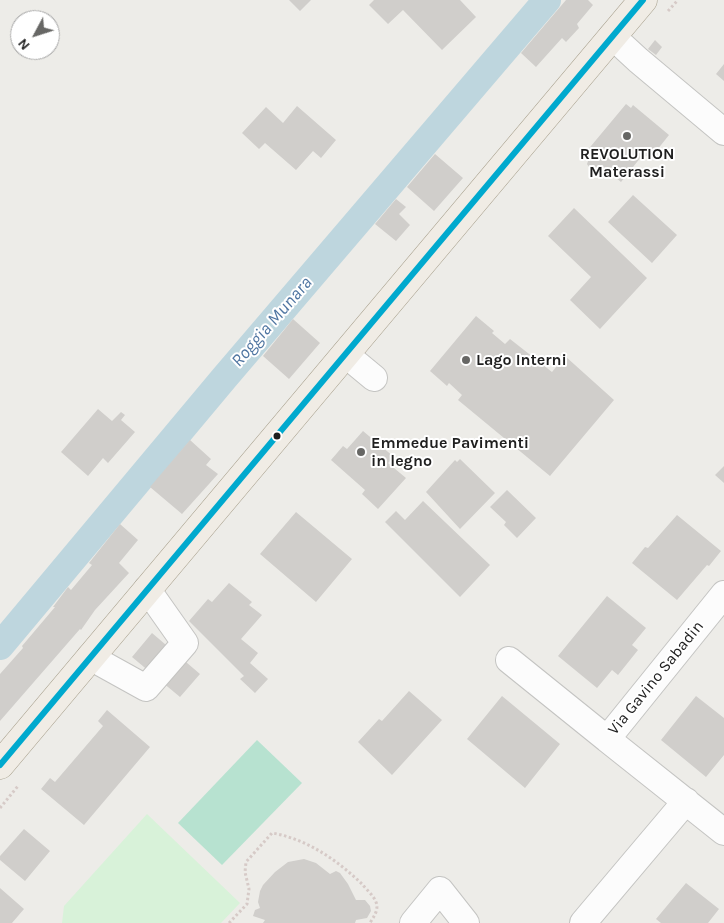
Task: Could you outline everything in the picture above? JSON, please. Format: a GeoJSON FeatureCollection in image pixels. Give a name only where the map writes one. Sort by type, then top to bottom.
{"type":"FeatureCollection","features":[{"type":"Feature","properties":{"kind":"main road"},"geometry":{"type":"LineString","coordinates":[[0,765],[643,0]]}},
{"type":"Feature","properties":{"kind":"street"},"geometry":{"type":"LineString","coordinates":[[612,36],[724,132]]}},
{"type":"Feature","properties":{"kind":"street"},"geometry":{"type":"LineString","coordinates":[[345,354],[374,378]]}},
{"type":"Feature","properties":{"kind":"street"},"geometry":{"type":"LineString","coordinates":[[90,657],[146,688],[185,644],[147,589]]}},
{"type":"Feature","properties":{"kind":"street","name":"Via Gavino Sabadin"},"geometry":{"type":"LineString","coordinates":[[724,594],[607,739],[724,832]]}},
{"type":"Feature","properties":{"kind":"street"},"geometry":{"type":"LineString","coordinates":[[509,660],[607,739]]}},
{"type":"Feature","properties":{"kind":"street"},"geometry":{"type":"LineString","coordinates":[[583,923],[686,801]]}},
{"type":"Feature","properties":{"kind":"street"},"geometry":{"type":"LineString","coordinates":[[413,923],[440,890],[466,912],[484,923]]}},
{"type":"Feature","properties":{"kind":"path"},"geometry":{"type":"LineString","coordinates":[[229,923],[247,904],[249,889],[245,872],[246,862],[272,833],[287,836],[310,845],[344,867],[376,901],[377,910],[370,923]]}},
{"type":"Feature","properties":{"kind":"green space"},"geometry":{"type":"Polygon","coordinates":[[[257,740],[302,783],[222,865],[178,823],[257,740]]]}},
{"type":"Feature","properties":{"kind":"green space"},"geometry":{"type":"Polygon","coordinates":[[[147,814],[240,903],[221,923],[62,923],[64,906],[147,814]]]}},
{"type":"Feature","properties":{"kind":"building"},"geometry":{"type":"Polygon","coordinates":[[[289,0],[311,0],[300,11],[289,0]]]}},
{"type":"Feature","properties":{"kind":"building"},"geometry":{"type":"Polygon","coordinates":[[[374,0],[460,0],[476,17],[442,50],[403,10],[388,24],[369,5],[374,0]]]}},
{"type":"Feature","properties":{"kind":"building"},"geometry":{"type":"Polygon","coordinates":[[[566,0],[588,0],[593,5],[577,24],[579,28],[566,42],[562,38],[536,67],[521,53],[566,0]]]}},
{"type":"Feature","properties":{"kind":"building"},"geometry":{"type":"Polygon","coordinates":[[[655,40],[662,47],[656,55],[648,49],[655,40]]]}},
{"type":"Feature","properties":{"kind":"building"},"geometry":{"type":"Polygon","coordinates":[[[724,64],[724,81],[716,74],[724,64]]]}},
{"type":"Feature","properties":{"kind":"building"},"geometry":{"type":"Polygon","coordinates":[[[626,104],[631,108],[633,105],[669,135],[653,155],[641,157],[621,182],[603,167],[598,171],[590,169],[587,164],[590,156],[586,152],[626,104]]]}},
{"type":"Feature","properties":{"kind":"building"},"geometry":{"type":"Polygon","coordinates":[[[297,106],[336,140],[321,158],[313,151],[296,170],[265,143],[259,149],[242,133],[266,107],[283,123],[297,106]]]}},
{"type":"Feature","properties":{"kind":"building"},"geometry":{"type":"Polygon","coordinates":[[[435,154],[463,178],[434,211],[407,187],[435,154]]]}},
{"type":"Feature","properties":{"kind":"building"},"geometry":{"type":"Polygon","coordinates":[[[633,195],[677,235],[652,263],[608,222],[633,195]]]}},
{"type":"Feature","properties":{"kind":"building"},"geometry":{"type":"Polygon","coordinates":[[[396,199],[406,207],[399,214],[410,225],[396,241],[375,224],[396,199]]]}},
{"type":"Feature","properties":{"kind":"building"},"geometry":{"type":"Polygon","coordinates":[[[574,208],[647,278],[600,329],[570,300],[591,277],[548,236],[574,208]]]}},
{"type":"Feature","properties":{"kind":"building"},"geometry":{"type":"Polygon","coordinates":[[[476,316],[494,331],[492,333],[505,344],[510,339],[552,372],[565,356],[614,400],[550,476],[458,400],[462,395],[449,383],[447,386],[430,371],[476,316]]]}},
{"type":"Feature","properties":{"kind":"building"},"geometry":{"type":"Polygon","coordinates":[[[293,319],[320,343],[289,379],[263,356],[293,319]]]}},
{"type":"Feature","properties":{"kind":"building"},"geometry":{"type":"Polygon","coordinates":[[[98,409],[112,421],[121,412],[125,415],[121,420],[135,432],[108,463],[103,458],[88,476],[61,452],[98,409]]]}},
{"type":"Feature","properties":{"kind":"building"},"geometry":{"type":"Polygon","coordinates":[[[363,431],[394,457],[388,463],[406,478],[378,509],[362,494],[365,490],[331,460],[343,446],[347,449],[363,431]]]}},
{"type":"Feature","properties":{"kind":"building"},"geometry":{"type":"Polygon","coordinates":[[[190,440],[211,459],[206,465],[218,474],[182,514],[150,487],[190,440]]]}},
{"type":"Feature","properties":{"kind":"building"},"geometry":{"type":"Polygon","coordinates":[[[460,459],[495,493],[460,529],[426,492],[455,460],[457,462],[460,459]]]}},
{"type":"Feature","properties":{"kind":"building"},"geometry":{"type":"Polygon","coordinates":[[[724,466],[724,483],[715,475],[724,466]]]}},
{"type":"Feature","properties":{"kind":"building"},"geometry":{"type":"Polygon","coordinates":[[[507,490],[536,518],[517,538],[504,525],[506,522],[490,507],[507,490]]]}},
{"type":"Feature","properties":{"kind":"building"},"geometry":{"type":"Polygon","coordinates":[[[423,501],[490,565],[460,597],[385,522],[396,511],[405,520],[423,501]]]}},
{"type":"Feature","properties":{"kind":"building"},"geometry":{"type":"Polygon","coordinates":[[[296,512],[352,559],[316,602],[260,554],[296,512]]]}},
{"type":"Feature","properties":{"kind":"building"},"geometry":{"type":"Polygon","coordinates":[[[677,515],[721,551],[677,600],[632,563],[677,515]]]}},
{"type":"Feature","properties":{"kind":"building"},"geometry":{"type":"Polygon","coordinates":[[[120,524],[138,540],[119,563],[129,573],[0,721],[0,674],[23,648],[22,646],[55,607],[53,607],[68,587],[71,590],[92,565],[89,563],[120,524]]]}},
{"type":"Feature","properties":{"kind":"building"},"geometry":{"type":"Polygon","coordinates":[[[229,583],[252,602],[249,605],[262,615],[241,639],[258,653],[250,663],[268,679],[255,693],[240,679],[244,676],[189,621],[208,599],[212,602],[229,583]]]}},
{"type":"Feature","properties":{"kind":"building"},"geometry":{"type":"Polygon","coordinates":[[[607,596],[646,628],[632,645],[638,650],[618,675],[612,670],[597,688],[558,656],[607,596]]]}},
{"type":"Feature","properties":{"kind":"building"},"geometry":{"type":"Polygon","coordinates":[[[152,633],[200,674],[180,697],[132,657],[152,633]]]}},
{"type":"Feature","properties":{"kind":"building"},"geometry":{"type":"Polygon","coordinates":[[[409,691],[442,720],[392,775],[358,742],[379,719],[382,721],[409,691]]]}},
{"type":"Feature","properties":{"kind":"building"},"geometry":{"type":"Polygon","coordinates":[[[502,696],[560,744],[525,788],[467,739],[502,696]]]}},
{"type":"Feature","properties":{"kind":"building"},"geometry":{"type":"Polygon","coordinates":[[[696,696],[724,718],[724,755],[706,777],[661,740],[696,696]]]}},
{"type":"Feature","properties":{"kind":"building"},"geometry":{"type":"Polygon","coordinates":[[[107,710],[150,747],[84,825],[41,789],[50,778],[55,782],[103,726],[98,721],[107,710]]]}},
{"type":"Feature","properties":{"kind":"building"},"geometry":{"type":"Polygon","coordinates":[[[24,829],[50,851],[25,881],[0,860],[0,856],[24,829]]]}},
{"type":"Feature","properties":{"kind":"building"},"geometry":{"type":"Polygon","coordinates":[[[304,859],[316,863],[330,874],[336,871],[340,873],[356,900],[365,900],[370,906],[371,911],[367,918],[356,920],[355,923],[263,923],[265,920],[253,916],[255,910],[260,908],[258,902],[263,885],[288,862],[304,859]]]}},
{"type":"Feature","properties":{"kind":"building"},"geometry":{"type":"Polygon","coordinates":[[[686,883],[719,909],[708,923],[661,923],[656,919],[686,883]]]}},
{"type":"Feature","properties":{"kind":"building"},"geometry":{"type":"Polygon","coordinates":[[[0,888],[24,909],[12,923],[0,923],[0,888]]]}},
{"type":"Feature","properties":{"kind":"waterway","name":"Roggia Munara"},"geometry":{"type":"LineString","coordinates":[[0,646],[225,377],[547,0]]}},
{"type":"Feature","properties":{"kind":"transit line"},"geometry":{"type":"LineString","coordinates":[[0,765],[643,0]]}},
{"type":"Feature","properties":{"kind":"place","name":"REVOLUTION Materassi"},"geometry":{"type":"Point","coordinates":[627,136]}},
{"type":"Feature","properties":{"kind":"place","name":"Lago Interni"},"geometry":{"type":"Point","coordinates":[466,360]}},
{"type":"Feature","properties":{"kind":"place","name":"Emmedue Pavimenti in legno"},"geometry":{"type":"Point","coordinates":[361,452]}}]}
